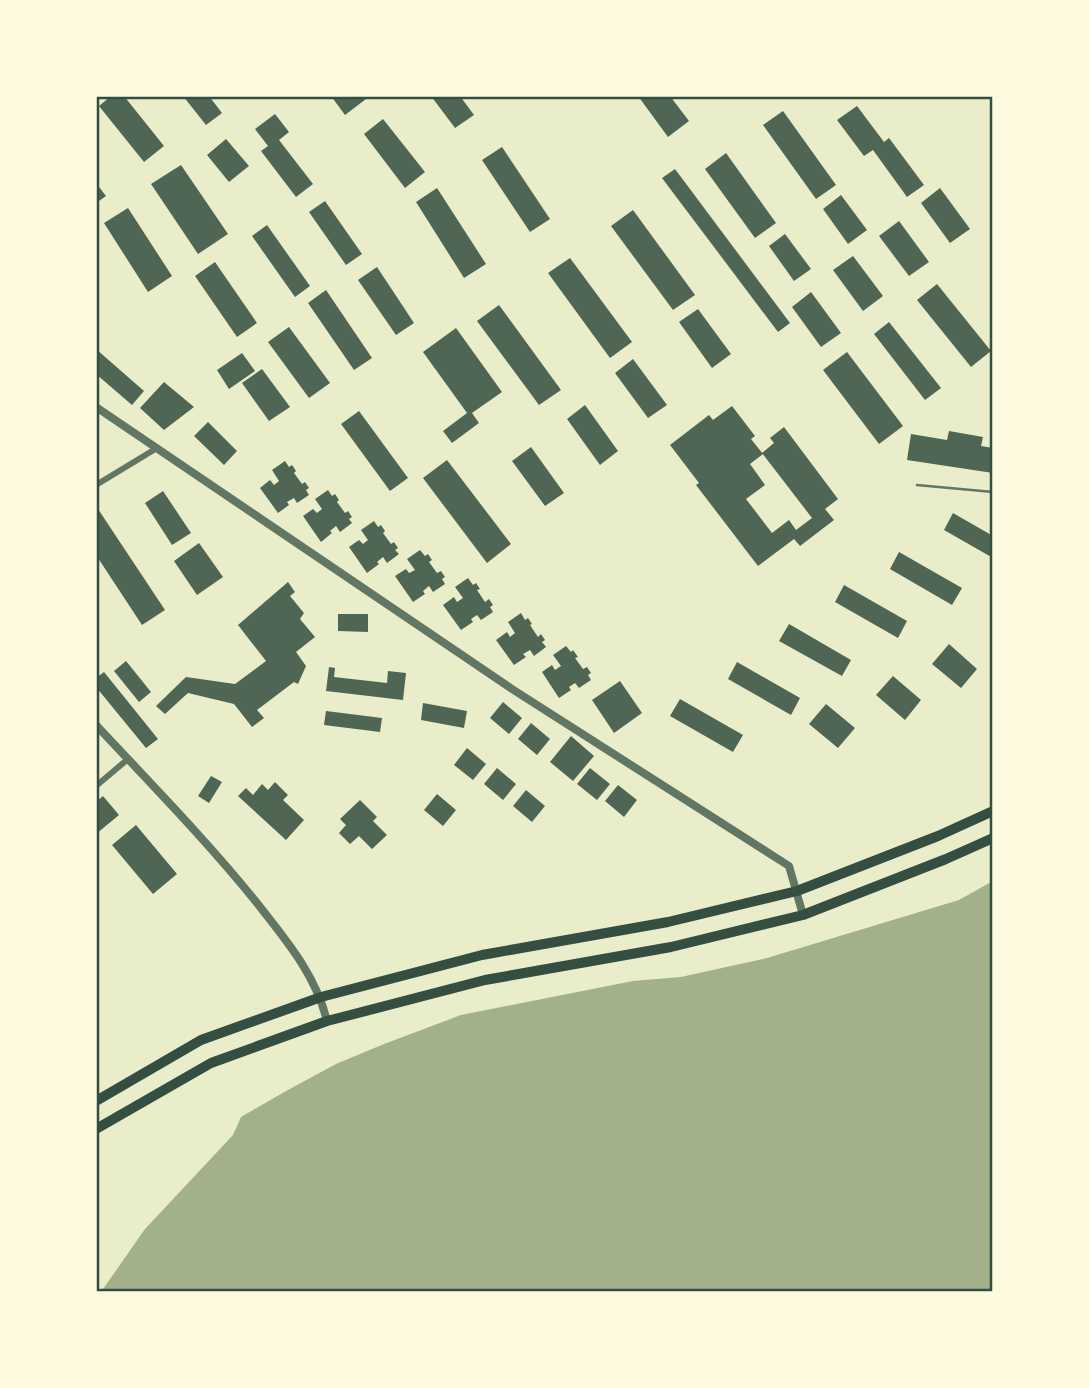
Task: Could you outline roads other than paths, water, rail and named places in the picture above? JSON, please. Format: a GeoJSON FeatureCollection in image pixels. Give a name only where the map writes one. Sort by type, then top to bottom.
{"type":"FeatureCollection","features":[{"type":"Feature","properties":{"kind":"main road"},"geometry":{"type":"LineString","coordinates":[[96,1101],[201,1040],[321,997],[482,955],[668,922],[797,891],[938,836],[993,811]]}},
{"type":"Feature","properties":{"kind":"main road"},"geometry":{"type":"LineString","coordinates":[[96,1129],[211,1063],[327,1021],[485,980],[671,947],[803,915],[993,838]]}},
{"type":"Feature","properties":{"kind":"street"},"geometry":{"type":"LineString","coordinates":[[96,407],[512,689],[789,866],[803,915]]}},
{"type":"Feature","properties":{"kind":"street"},"geometry":{"type":"LineString","coordinates":[[96,485],[158,448]]}},
{"type":"Feature","properties":{"kind":"street"},"geometry":{"type":"LineString","coordinates":[[96,725],[228,868],[286,940],[321,997],[327,1021]]}},
{"type":"Feature","properties":{"kind":"street"},"geometry":{"type":"LineString","coordinates":[[96,786],[128,759]]}},
{"type":"Feature","properties":{"kind":"lane"},"geometry":{"type":"LineString","coordinates":[[917,485],[993,492]]}}]}
